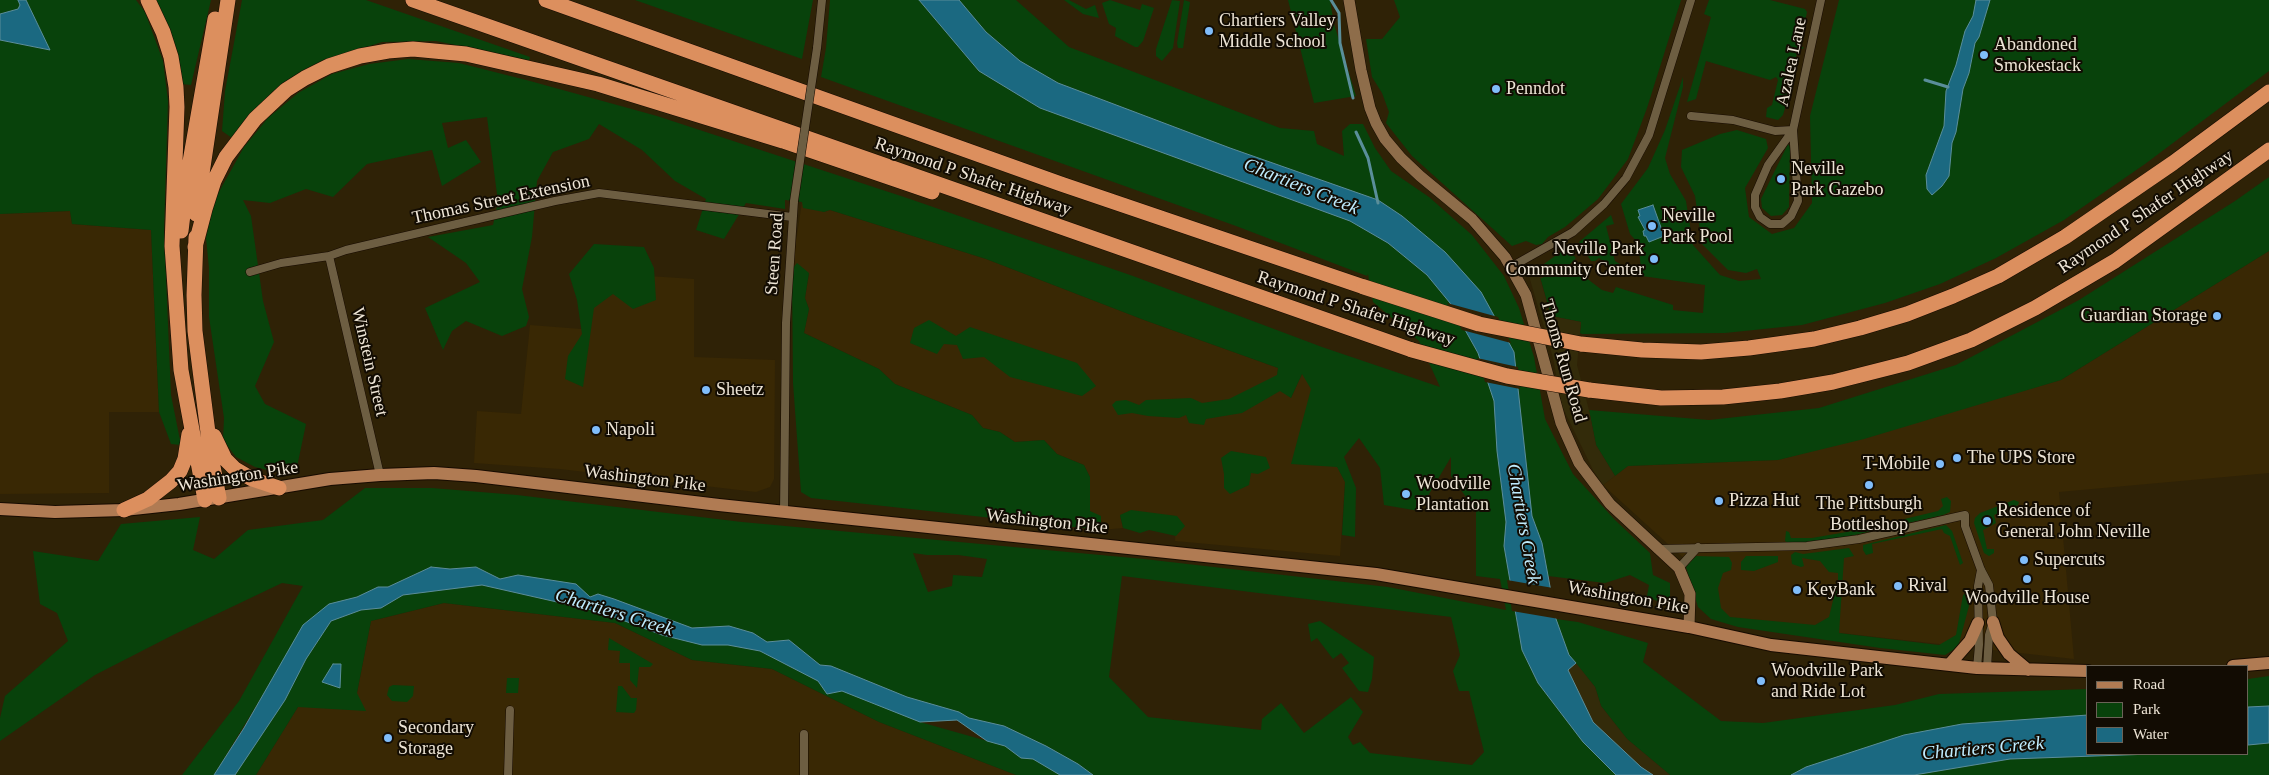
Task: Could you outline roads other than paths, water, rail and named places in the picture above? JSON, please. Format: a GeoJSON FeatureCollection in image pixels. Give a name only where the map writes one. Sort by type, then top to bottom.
{"type":"FeatureCollection","features":[{"type":"Feature","properties":{"kind":"highway"},"geometry":{"type":"LineString","coordinates":[[148,0],[163,32],[171,57],[176,86],[177,107],[172,246],[181,370],[189,422],[212,499]]}},
{"type":"Feature","properties":{"kind":"highway"},"geometry":{"type":"LineString","coordinates":[[175,281],[188,173],[218,0]]}},
{"type":"Feature","properties":{"kind":"highway"},"geometry":{"type":"LineString","coordinates":[[212,499],[211,456],[196,331],[194,295],[196,208],[228,0]]}},
{"type":"Feature","properties":{"kind":"highway","name":"Raymond P Shafer Highway"},"geometry":{"type":"LineString","coordinates":[[413,0],[1412,350],[1507,376],[1589,390],[1661,398],[1723,397],[1780,391],[1833,382],[1908,363],[1971,340],[2035,308],[2115,260],[2269,150]]}},
{"type":"Feature","properties":{"kind":"highway","name":"Raymond P Shafer Highway"},"geometry":{"type":"LineString","coordinates":[[546,0],[1061,184],[1478,324],[1581,344],[1642,350],[1701,352],[1749,348],[1814,339],[1908,314],[1953,296],[1998,276],[2065,237],[2173,163],[2269,92]]}},
{"type":"Feature","properties":{"kind":"highway"},"geometry":{"type":"LineString","coordinates":[[196,247],[211,190],[226,157],[242,135],[270,104],[305,78],[328,66],[360,56],[413,49],[466,54],[598,84],[783,141],[908,185],[1060,228]]}},
{"type":"Feature","properties":{"kind":"highway"},"geometry":{"type":"LineString","coordinates":[[207,415],[216,444],[234,469],[252,479],[280,488]]}},
{"type":"Feature","properties":{"kind":"highway"},"geometry":{"type":"LineString","coordinates":[[124,510],[160,491],[180,471],[188,447],[189,422]]}},
{"type":"Feature","properties":{"kind":"main road","name":"Washington Pike"},"geometry":{"type":"LineString","coordinates":[[0,509],[55,512],[124,510],[212,499],[328,480],[380,475],[434,474],[476,476],[784,512],[1376,574],[1689,627],[1771,645],[1982,668],[2086,671]]}},
{"type":"Feature","properties":{"kind":"main road"},"geometry":{"type":"LineString","coordinates":[[1993,622],[1998,638],[2009,654],[2028,670]]}},
{"type":"Feature","properties":{"kind":"main road"},"geometry":{"type":"LineString","coordinates":[[1949,665],[1970,641],[1978,623]]}},
{"type":"Feature","properties":{"kind":"main road"},"geometry":{"type":"LineString","coordinates":[[2246,665],[2269,663]]}},
{"type":"Feature","properties":{"kind":"street","name":"Steen Road"},"geometry":{"type":"LineString","coordinates":[[784,512],[786,323],[792,217],[817,48],[822,0]]}},
{"type":"Feature","properties":{"kind":"street","name":"Thoms Run Road"},"geometry":{"type":"LineString","coordinates":[[1349,0],[1368,99],[1376,123],[1385,139],[1420,176],[1472,219],[1495,245],[1510,267],[1526,295],[1561,423],[1579,463],[1610,504],[1679,568],[1690,594],[1689,627]]}},
{"type":"Feature","properties":{"kind":"street"},"geometry":{"type":"LineString","coordinates":[[1510,267],[1573,232],[1604,204],[1626,178],[1649,135],[1691,0]]}},
{"type":"Feature","properties":{"kind":"street"},"geometry":{"type":"LineString","coordinates":[[1812,0],[1821,1]]}},
{"type":"Feature","properties":{"kind":"street","name":"Azalea Lane"},"geometry":{"type":"LineString","coordinates":[[1793,130],[1768,166],[1755,195],[1755,207],[1760,217],[1770,224],[1782,224],[1791,216],[1798,201],[1793,130],[1821,1]]}},
{"type":"Feature","properties":{"kind":"street"},"geometry":{"type":"LineString","coordinates":[[1692,116],[1733,120],[1775,132],[1793,130]]}},
{"type":"Feature","properties":{"kind":"street","name":"Thomas Street Extension"},"geometry":{"type":"LineString","coordinates":[[250,272],[281,263],[329,256],[346,250],[599,193],[792,217]]}},
{"type":"Feature","properties":{"kind":"street","name":"Winstein Street"},"geometry":{"type":"LineString","coordinates":[[329,256],[380,475]]}},
{"type":"Feature","properties":{"kind":"street"},"geometry":{"type":"LineString","coordinates":[[1657,549],[1806,546],[1859,539],[1964,515],[1981,570],[1990,585],[1993,622],[1982,668]]}},
{"type":"Feature","properties":{"kind":"street"},"geometry":{"type":"LineString","coordinates":[[1679,568],[1698,547]]}},
{"type":"Feature","properties":{"kind":"street"},"geometry":{"type":"LineString","coordinates":[[1981,570],[1978,586],[1978,623],[1982,668]]}},
{"type":"Feature","properties":{"kind":"street"},"geometry":{"type":"LineString","coordinates":[[508,775],[510,710]]}},
{"type":"Feature","properties":{"kind":"street"},"geometry":{"type":"LineString","coordinates":[[804,734],[804,775]]}},
{"type":"Feature","properties":{"kind":"water"},"geometry":{"type":"Polygon","coordinates":[[[18,0],[26,0],[50,50],[0,40],[0,14],[18,9],[20,5],[18,0]]]}},
{"type":"Feature","properties":{"kind":"water","name":"Chartiers Creek"},"geometry":{"type":"Polygon","coordinates":[[[919,0],[959,0],[986,32],[1020,61],[1058,83],[1230,148],[1378,200],[1402,216],[1445,252],[1481,292],[1514,352],[1532,516],[1542,543],[1556,619],[1569,655],[1576,663],[1568,670],[1593,722],[1641,767],[1653,775],[1616,775],[1583,742],[1538,683],[1522,650],[1504,546],[1506,522],[1497,451],[1494,401],[1478,353],[1450,303],[1427,275],[1388,243],[1350,221],[1040,108],[979,71],[919,0]]]}},
{"type":"Feature","properties":{"kind":"water"},"geometry":{"type":"Polygon","coordinates":[[[1976,0],[1990,0],[1979,37],[1975,43],[1969,73],[1963,89],[1956,132],[1952,143],[1949,176],[1932,195],[1927,189],[1926,175],[1944,126],[1946,91],[1956,65],[1965,31],[1973,16],[1976,0]]]}},
{"type":"Feature","properties":{"kind":"water","name":"Neville Park Pool"},"geometry":{"type":"Polygon","coordinates":[[[1653,205],[1664,236],[1649,242],[1646,236],[1644,236],[1643,231],[1645,230],[1638,217],[1640,216],[1638,210],[1653,205]]]}},
{"type":"Feature","properties":{"kind":"water","name":"Chartiers Creek"},"geometry":{"type":"Polygon","coordinates":[[[431,567],[450,569],[476,567],[500,579],[518,575],[576,584],[590,597],[598,594],[692,628],[729,626],[753,633],[767,642],[789,640],[820,665],[831,666],[907,697],[959,712],[969,718],[1004,726],[1046,746],[1093,775],[1060,775],[1033,759],[1021,758],[1005,746],[987,741],[957,720],[920,722],[842,691],[827,694],[818,681],[760,651],[728,645],[702,645],[662,635],[601,612],[482,585],[403,595],[381,608],[361,610],[331,621],[306,659],[285,700],[235,775],[214,775],[244,728],[303,625],[329,604],[357,597],[378,587],[388,587],[431,567]]]}},
{"type":"Feature","properties":{"kind":"water"},"geometry":{"type":"Polygon","coordinates":[[[333,664],[341,664],[340,688],[322,682],[333,664]]]}},
{"type":"Feature","properties":{"kind":"water"},"geometry":{"type":"Polygon","coordinates":[[[2269,706],[2269,743],[2249,745],[2249,707],[2269,706]]]}},
{"type":"Feature","properties":{"kind":"water","name":"Chartiers Creek"},"geometry":{"type":"Polygon","coordinates":[[[2086,715],[2086,755],[2124,755],[2010,759],[1914,775],[1791,775],[1806,767],[1904,735],[1962,724],[2086,715]]]}},
{"type":"Feature","properties":{"kind":"waterway"},"geometry":{"type":"LineString","coordinates":[[1331,0],[1339,13],[1340,43],[1353,98]]}},
{"type":"Feature","properties":{"kind":"waterway"},"geometry":{"type":"LineString","coordinates":[[1925,80],[1948,87]]}},
{"type":"Feature","properties":{"kind":"waterway"},"geometry":{"type":"LineString","coordinates":[[1356,132],[1368,158],[1378,203]]}},
{"type":"Feature","properties":{"kind":"place","name":"Chartiers Valley Middle School"},"geometry":{"type":"Point","coordinates":[1209,31]}},
{"type":"Feature","properties":{"kind":"place","name":"Abandoned Smokestack"},"geometry":{"type":"Point","coordinates":[1984,55]}},
{"type":"Feature","properties":{"kind":"place","name":"Penndot"},"geometry":{"type":"Point","coordinates":[1496,89]}},
{"type":"Feature","properties":{"kind":"place","name":"Neville Park Gazebo"},"geometry":{"type":"Point","coordinates":[1781,179]}},
{"type":"Feature","properties":{"kind":"place","name":"Neville Park Pool"},"geometry":{"type":"Point","coordinates":[1652,226]}},
{"type":"Feature","properties":{"kind":"place","name":"Neville Park Community Center"},"geometry":{"type":"Point","coordinates":[1654,259]}},
{"type":"Feature","properties":{"kind":"place","name":"Guardian Storage"},"geometry":{"type":"Point","coordinates":[2217,316]}},
{"type":"Feature","properties":{"kind":"place","name":"Sheetz"},"geometry":{"type":"Point","coordinates":[706,390]}},
{"type":"Feature","properties":{"kind":"place","name":"Napoli"},"geometry":{"type":"Point","coordinates":[596,430]}},
{"type":"Feature","properties":{"kind":"place","name":"The UPS Store"},"geometry":{"type":"Point","coordinates":[1957,458]}},
{"type":"Feature","properties":{"kind":"place","name":"T-Mobile"},"geometry":{"type":"Point","coordinates":[1940,464]}},
{"type":"Feature","properties":{"kind":"place","name":"The Pittsburgh Bottleshop"},"geometry":{"type":"Point","coordinates":[1869,485]}},
{"type":"Feature","properties":{"kind":"place","name":"Woodville Plantation"},"geometry":{"type":"Point","coordinates":[1406,494]}},
{"type":"Feature","properties":{"kind":"place","name":"Pizza Hut"},"geometry":{"type":"Point","coordinates":[1719,501]}},
{"type":"Feature","properties":{"kind":"place","name":"Residence of General John Neville"},"geometry":{"type":"Point","coordinates":[1987,521]}},
{"type":"Feature","properties":{"kind":"place","name":"Supercuts"},"geometry":{"type":"Point","coordinates":[2024,560]}},
{"type":"Feature","properties":{"kind":"place","name":"Woodville House"},"geometry":{"type":"Point","coordinates":[2027,579]}},
{"type":"Feature","properties":{"kind":"place","name":"Rival"},"geometry":{"type":"Point","coordinates":[1898,586]}},
{"type":"Feature","properties":{"kind":"place","name":"KeyBank"},"geometry":{"type":"Point","coordinates":[1797,590]}},
{"type":"Feature","properties":{"kind":"place","name":"Woodville Park and Ride Lot"},"geometry":{"type":"Point","coordinates":[1761,681]}},
{"type":"Feature","properties":{"kind":"place","name":"Secondary Storage"},"geometry":{"type":"Point","coordinates":[388,738]}}]}
